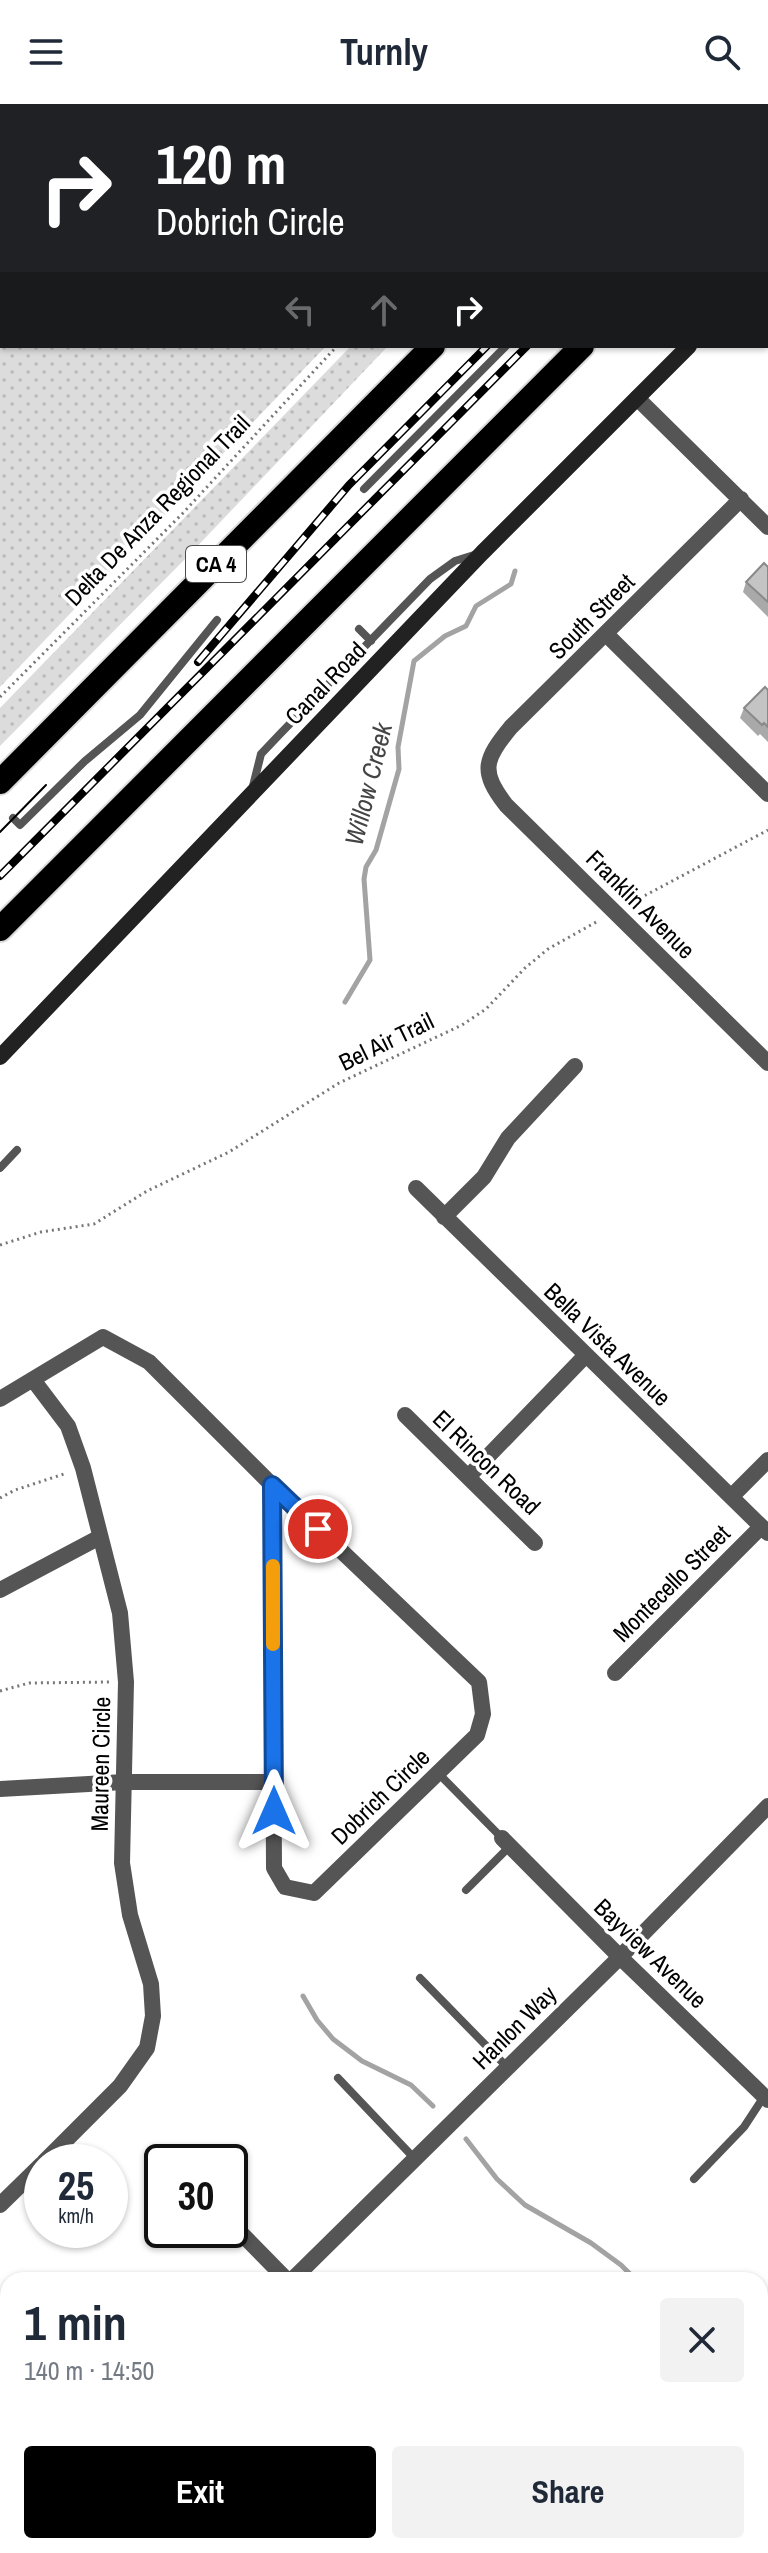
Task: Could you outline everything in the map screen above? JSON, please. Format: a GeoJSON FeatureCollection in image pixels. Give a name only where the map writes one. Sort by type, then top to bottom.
{"type":"FeatureCollection","features":[{"type":"Feature","properties":{"kind":"highway","name":"CA 4"},"geometry":{"type":"LineString","coordinates":[[0,782],[429,348]]}},
{"type":"Feature","properties":{"kind":"highway"},"geometry":{"type":"LineString","coordinates":[[0,929],[580,348]]}},
{"type":"Feature","properties":{"kind":"street","name":"Canal Road"},"geometry":{"type":"LineString","coordinates":[[0,1057],[482,553],[687,348]]}},
{"type":"Feature","properties":{"kind":"street"},"geometry":{"type":"LineString","coordinates":[[637,398],[768,527]]}},
{"type":"Feature","properties":{"kind":"street","name":"South Street"},"geometry":{"type":"LineString","coordinates":[[488,774],[490,758],[511,727],[741,499]]}},
{"type":"Feature","properties":{"kind":"street"},"geometry":{"type":"LineString","coordinates":[[607,635],[768,794]]}},
{"type":"Feature","properties":{"kind":"street","name":"Franklin Avenue"},"geometry":{"type":"LineString","coordinates":[[488,774],[491,786],[506,805],[768,1063]]}},
{"type":"Feature","properties":{"kind":"street"},"geometry":{"type":"LineString","coordinates":[[444,1217],[484,1177],[508,1138],[575,1066]]}},
{"type":"Feature","properties":{"kind":"street","name":"Bella Vista Avenue"},"geometry":{"type":"LineString","coordinates":[[416,1188],[765,1530]]}},
{"type":"Feature","properties":{"kind":"street","name":"Dobrich Circle"},"geometry":{"type":"LineString","coordinates":[[34,1381],[103,1337],[149,1362],[272,1485],[479,1682],[483,1714],[477,1735],[314,1893],[285,1887],[274,1868],[272,1485]]}},
{"type":"Feature","properties":{"kind":"street"},"geometry":{"type":"LineString","coordinates":[[468,1477],[586,1355]]}},
{"type":"Feature","properties":{"kind":"street"},"geometry":{"type":"LineString","coordinates":[[0,1399],[34,1381]]}},
{"type":"Feature","properties":{"kind":"street","name":"Maureen Circle"},"geometry":{"type":"LineString","coordinates":[[34,1381],[68,1426],[83,1468],[120,1613],[126,1682],[122,1863],[130,1915],[151,1984],[153,2016],[147,2048],[120,2086],[62,2144]]}},
{"type":"Feature","properties":{"kind":"street","name":"El Rincon Road"},"geometry":{"type":"LineString","coordinates":[[405,1415],[535,1543]]}},
{"type":"Feature","properties":{"kind":"street"},"geometry":{"type":"LineString","coordinates":[[732,1496],[768,1460]]}},
{"type":"Feature","properties":{"kind":"street","name":"Montecello Street"},"geometry":{"type":"LineString","coordinates":[[615,1673],[765,1530]]}},
{"type":"Feature","properties":{"kind":"street"},"geometry":{"type":"LineString","coordinates":[[0,1590],[100,1537]]}},
{"type":"Feature","properties":{"kind":"street"},"geometry":{"type":"LineString","coordinates":[[0,1789],[124,1782],[274,1782]]}},
{"type":"Feature","properties":{"kind":"street","name":"Hanlon Way"},"geometry":{"type":"LineString","coordinates":[[298,2272],[620,1957],[768,1806]]}},
{"type":"Feature","properties":{"kind":"street","name":"Bayview Avenue"},"geometry":{"type":"LineString","coordinates":[[506,1842],[620,1957],[767,2096]]}},
{"type":"Feature","properties":{"kind":"street","name":"Maureen Circle"},"geometry":{"type":"LineString","coordinates":[[0,2205],[24,2182]]}},
{"type":"Feature","properties":{"kind":"street"},"geometry":{"type":"LineString","coordinates":[[248,2239],[282,2272]]}},
{"type":"Feature","properties":{"kind":"lane"},"geometry":{"type":"LineString","coordinates":[[364,489],[504,348]]}},
{"type":"Feature","properties":{"kind":"lane"},"geometry":{"type":"LineString","coordinates":[[251,795],[261,754],[430,579],[455,561],[482,553]]}},
{"type":"Feature","properties":{"kind":"lane"},"geometry":{"type":"LineString","coordinates":[[13,818],[20,825],[85,761],[131,725],[217,620]]}},
{"type":"Feature","properties":{"kind":"lane"},"geometry":{"type":"LineString","coordinates":[[359,629],[371,641]]}},
{"type":"Feature","properties":{"kind":"lane"},"geometry":{"type":"LineString","coordinates":[[0,1168],[17,1150]]}},
{"type":"Feature","properties":{"kind":"lane"},"geometry":{"type":"LineString","coordinates":[[438,1773],[506,1842],[466,1890]]}},
{"type":"Feature","properties":{"kind":"lane"},"geometry":{"type":"LineString","coordinates":[[420,1978],[508,2068]]}},
{"type":"Feature","properties":{"kind":"lane"},"geometry":{"type":"LineString","coordinates":[[338,2078],[415,2159]]}},
{"type":"Feature","properties":{"kind":"lane"},"geometry":{"type":"LineString","coordinates":[[694,2179],[744,2127],[767,2096]]}},
{"type":"Feature","properties":{"kind":"path","name":"Delta De Anza Regional Trail"},"geometry":{"type":"LineString","coordinates":[[0,697],[183,513],[335,348]]}},
{"type":"Feature","properties":{"kind":"path","name":"Bel Air Trail"},"geometry":{"type":"LineString","coordinates":[[0,1245],[41,1232],[94,1224],[147,1191],[229,1152],[339,1083],[462,1025],[486,1009],[548,949],[768,830]]}},
{"type":"Feature","properties":{"kind":"path"},"geometry":{"type":"LineString","coordinates":[[0,1498],[15,1490],[83,1468]]}},
{"type":"Feature","properties":{"kind":"path"},"geometry":{"type":"LineString","coordinates":[[0,1691],[29,1683],[126,1682]]}},
{"type":"Feature","properties":{"kind":"shaded area"},"geometry":{"type":"Polygon","coordinates":[[[0,348],[324,348],[0,687],[0,348]]]}},
{"type":"Feature","properties":{"kind":"shaded area"},"geometry":{"type":"Polygon","coordinates":[[[349,348],[386,348],[188,556],[0,746],[0,708],[349,348]]]}},
{"type":"Feature","properties":{"kind":"building"},"geometry":{"type":"Polygon","coordinates":[[[764,563],[768,567],[768,602],[746,582],[764,563]]]}},
{"type":"Feature","properties":{"kind":"building"},"geometry":{"type":"Polygon","coordinates":[[[765,687],[768,690],[768,727],[744,708],[765,687]]]}},
{"type":"Feature","properties":{"kind":"waterway","name":"Willow Creek"},"geometry":{"type":"LineString","coordinates":[[345,1002],[370,960],[364,879],[366,867],[376,850],[399,769],[398,747],[414,661],[445,636],[466,626],[476,606],[511,584],[515,571]]}},
{"type":"Feature","properties":{"kind":"waterway","name":"Willow Creek"},"geometry":{"type":"LineString","coordinates":[[303,1996],[333,2039],[362,2061],[411,2085],[433,2106]]}},
{"type":"Feature","properties":{"kind":"waterway","name":"Willow Creek"},"geometry":{"type":"LineString","coordinates":[[466,2139],[497,2179],[525,2205],[591,2243],[628,2272]]}},
{"type":"Feature","properties":{"kind":"tram line"},"geometry":{"type":"LineString","coordinates":[[0,832],[46,785]]}},
{"type":"Feature","properties":{"kind":"railway"},"geometry":{"type":"LineString","coordinates":[[198,662],[349,485],[485,348]]}},
{"type":"Feature","properties":{"kind":"railway"},"geometry":{"type":"LineString","coordinates":[[0,876],[525,348]]}},
{"type":"Feature","properties":{"kind":"slow traffic"},"geometry":{"type":"LineString","coordinates":[[273,1566],[273,1644]]}},
{"type":"Feature","properties":{"kind":"route"},"geometry":{"type":"LineString","coordinates":[[274,1811],[272,1485],[318,1529]]}}]}
